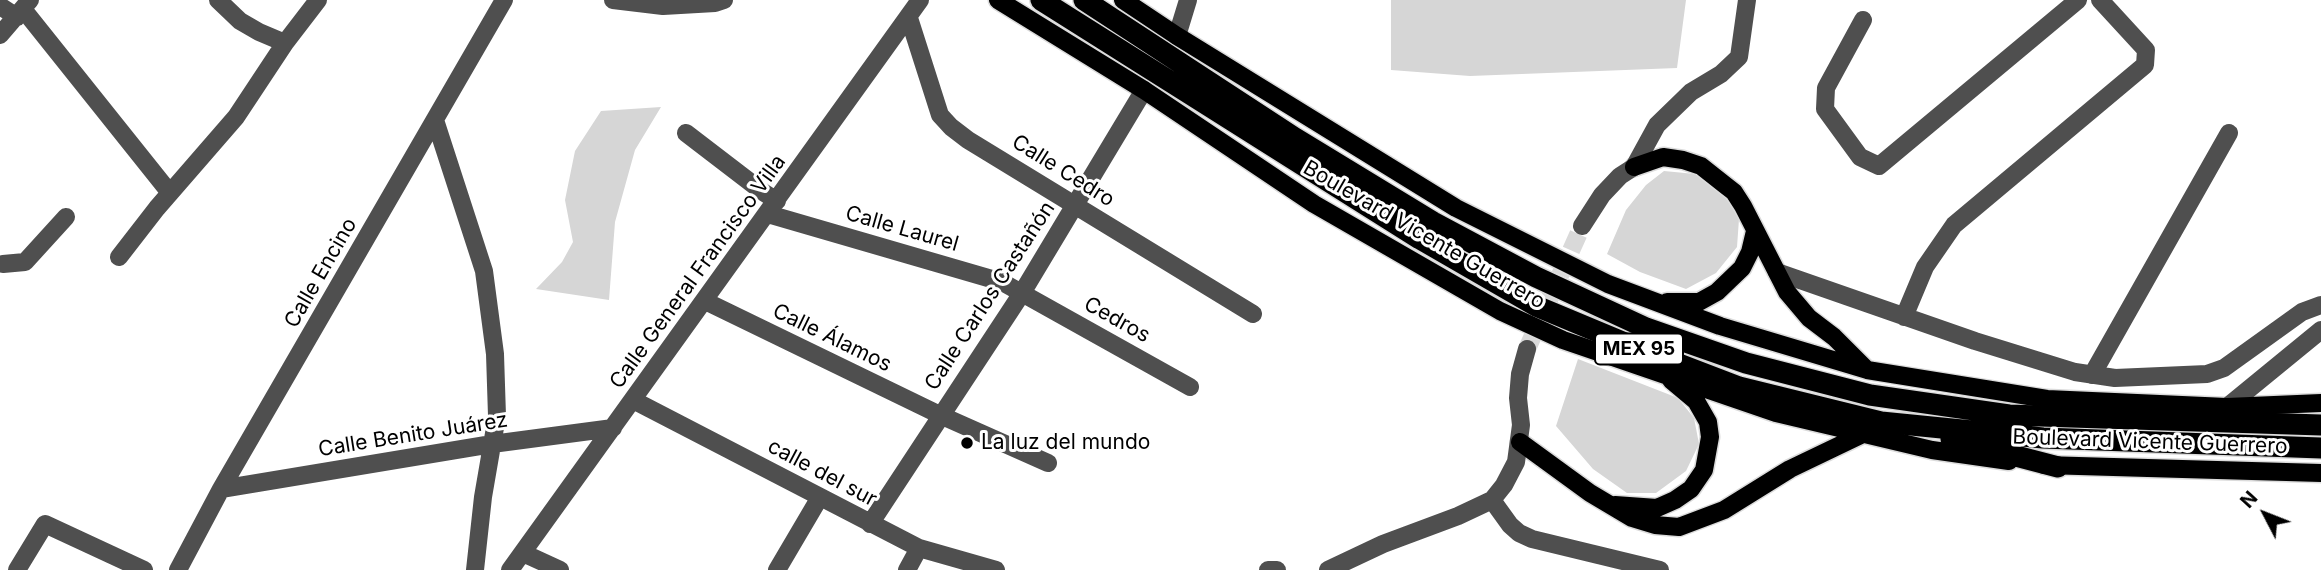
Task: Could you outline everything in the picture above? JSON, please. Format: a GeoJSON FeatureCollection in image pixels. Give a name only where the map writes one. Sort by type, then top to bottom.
{"type":"FeatureCollection","features":[{"type":"Feature","properties":{"kind":"highway","name":"Boulevard Vicente Guerrero"},"geometry":{"type":"LineString","coordinates":[[1041,0],[1420,239],[1536,306],[1739,387],[1881,422],[2043,438],[2321,448]]}},
{"type":"Feature","properties":{"kind":"highway","name":"Boulevard Vicente Guerrero"},"geometry":{"type":"LineString","coordinates":[[1084,0],[1295,138],[1433,222],[1536,277],[1646,328],[1746,363],[1870,395],[2009,415],[2321,425]]}},
{"type":"Feature","properties":{"kind":"highway"},"geometry":{"type":"LineString","coordinates":[[1881,422],[2058,467]]}},
{"type":"Feature","properties":{"kind":"main road","name":"Boulevard Vicente Guerrero"},"geometry":{"type":"LineString","coordinates":[[998,0],[1144,90],[1314,204],[1500,311],[1563,340],[1776,412],[1932,450],[2058,467],[2321,473]]}},
{"type":"Feature","properties":{"kind":"main road","name":"Boulevard Vicente Guerrero"},"geometry":{"type":"LineString","coordinates":[[1123,0],[1456,208],[1608,284],[1720,326],[1867,370],[2047,399],[2227,407],[2321,403]]}},
{"type":"Feature","properties":{"kind":"main road"},"geometry":{"type":"LineString","coordinates":[[1634,167],[1663,157],[1701,166],[1734,192],[1787,292],[1809,318],[1834,337],[1867,370]]}},
{"type":"Feature","properties":{"kind":"main road"},"geometry":{"type":"LineString","coordinates":[[1657,302],[1699,302],[1717,292],[1742,268],[1755,232]]}},
{"type":"Feature","properties":{"kind":"main road"},"geometry":{"type":"LineString","coordinates":[[1607,504],[1657,508],[1691,489],[1704,470],[1710,437],[1707,422],[1696,401],[1663,374]]}},
{"type":"Feature","properties":{"kind":"main road"},"geometry":{"type":"LineString","coordinates":[[1520,442],[1607,504],[1632,518],[1655,525],[1679,527],[1724,510],[1790,469],[1863,434]]}},
{"type":"Feature","properties":{"kind":"street"},"geometry":{"type":"LineString","coordinates":[[218,0],[240,21],[285,43]]}},
{"type":"Feature","properties":{"kind":"street"},"geometry":{"type":"LineString","coordinates":[[119,257],[236,117],[285,43],[318,0]]}},
{"type":"Feature","properties":{"kind":"street","name":"Calle Encino"},"geometry":{"type":"LineString","coordinates":[[178,570],[221,489],[503,0]]}},
{"type":"Feature","properties":{"kind":"street"},"geometry":{"type":"LineString","coordinates":[[613,0],[663,6],[715,3],[724,0]]}},
{"type":"Feature","properties":{"kind":"street","name":"Calle General Francisco Villa"},"geometry":{"type":"LineString","coordinates":[[510,570],[920,0]]}},
{"type":"Feature","properties":{"kind":"street"},"geometry":{"type":"LineString","coordinates":[[1177,36],[1188,0]]}},
{"type":"Feature","properties":{"kind":"street"},"geometry":{"type":"LineString","coordinates":[[1582,226],[1602,195],[1620,176],[1634,167],[1657,125],[1691,92],[1721,74],[1739,57],[1747,0]]}},
{"type":"Feature","properties":{"kind":"street"},"geometry":{"type":"LineString","coordinates":[[1863,20],[1826,88],[1825,109],[1860,157],[1879,166],[2078,0]]}},
{"type":"Feature","properties":{"kind":"street"},"geometry":{"type":"LineString","coordinates":[[1904,317],[1925,267],[1954,225],[2145,65],[2146,51],[2100,0]]}},
{"type":"Feature","properties":{"kind":"street"},"geometry":{"type":"LineString","coordinates":[[0,6],[23,9],[170,193]]}},
{"type":"Feature","properties":{"kind":"street"},"geometry":{"type":"LineString","coordinates":[[0,35],[23,9]]}},
{"type":"Feature","properties":{"kind":"street","name":"Calle Cedro"},"geometry":{"type":"LineString","coordinates":[[909,18],[940,115],[968,140],[1253,314]]}},
{"type":"Feature","properties":{"kind":"street","name":"Calle Carlos Castañón"},"geometry":{"type":"LineString","coordinates":[[870,524],[1022,293],[1144,90]]}},
{"type":"Feature","properties":{"kind":"street"},"geometry":{"type":"LineString","coordinates":[[435,120],[484,271],[495,354],[496,416],[475,570]]}},
{"type":"Feature","properties":{"kind":"street","name":"Calle Laurel"},"geometry":{"type":"LineString","coordinates":[[686,133],[763,192],[772,207],[1002,282],[1022,293]]}},
{"type":"Feature","properties":{"kind":"street"},"geometry":{"type":"LineString","coordinates":[[2092,375],[2229,133]]}},
{"type":"Feature","properties":{"kind":"street"},"geometry":{"type":"LineString","coordinates":[[1,265],[25,262],[66,217]]}},
{"type":"Feature","properties":{"kind":"street"},"geometry":{"type":"LineString","coordinates":[[1777,272],[2063,369],[2115,378],[2207,374],[2224,368],[2302,312],[2321,305]]}},
{"type":"Feature","properties":{"kind":"street","name":"Cedros"},"geometry":{"type":"LineString","coordinates":[[1022,293],[1190,387]]}},
{"type":"Feature","properties":{"kind":"street","name":"Calle Álamos"},"geometry":{"type":"LineString","coordinates":[[705,301],[940,415],[1048,463]]}},
{"type":"Feature","properties":{"kind":"street"},"geometry":{"type":"LineString","coordinates":[[2227,407],[2321,330]]}},
{"type":"Feature","properties":{"kind":"street"},"geometry":{"type":"LineString","coordinates":[[1328,570],[1383,544],[1458,516],[1492,500],[1504,485],[1516,462],[1521,425],[1518,398],[1520,374],[1527,349]]}},
{"type":"Feature","properties":{"kind":"street","name":"calle del sur"},"geometry":{"type":"LineString","coordinates":[[633,400],[919,548],[996,570]]}},
{"type":"Feature","properties":{"kind":"street","name":"Calle Benito Juárez"},"geometry":{"type":"LineString","coordinates":[[221,489],[492,444],[613,428]]}},
{"type":"Feature","properties":{"kind":"street"},"geometry":{"type":"LineString","coordinates":[[778,570],[820,497]]}},
{"type":"Feature","properties":{"kind":"street"},"geometry":{"type":"LineString","coordinates":[[1492,500],[1510,525],[1532,539],[1660,570]]}},
{"type":"Feature","properties":{"kind":"street"},"geometry":{"type":"LineString","coordinates":[[18,570],[45,524],[144,570]]}},
{"type":"Feature","properties":{"kind":"street"},"geometry":{"type":"LineString","coordinates":[[907,570],[919,548]]}},
{"type":"Feature","properties":{"kind":"street"},"geometry":{"type":"LineString","coordinates":[[523,552],[560,570]]}},
{"type":"Feature","properties":{"kind":"street"},"geometry":{"type":"LineString","coordinates":[[1268,570],[1277,570]]}},
{"type":"Feature","properties":{"kind":"shaded area"},"geometry":{"type":"Polygon","coordinates":[[[1391,0],[1686,0],[1677,68],[1470,76],[1391,70],[1391,0]]]}},
{"type":"Feature","properties":{"kind":"shaded area"},"geometry":{"type":"Polygon","coordinates":[[[661,107],[635,150],[615,222],[609,300],[536,289],[562,262],[573,242],[565,200],[575,151],[601,111],[661,107]]]}},
{"type":"Feature","properties":{"kind":"shaded area"},"geometry":{"type":"Polygon","coordinates":[[[1664,171],[1695,174],[1721,190],[1739,219],[1737,247],[1716,273],[1686,289],[1640,272],[1607,254],[1626,210],[1646,185],[1664,171]]]}},
{"type":"Feature","properties":{"kind":"shaded area"},"geometry":{"type":"Polygon","coordinates":[[[1578,359],[1678,398],[1694,418],[1699,444],[1686,471],[1656,493],[1627,493],[1593,469],[1556,426],[1578,359]]]}},
{"type":"Feature","properties":{"kind":"tunnel"},"geometry":{"type":"LineString","coordinates":[[1527,349],[1582,226]]}},
{"type":"Feature","properties":{"kind":"place","name":"La luz del mundo"},"geometry":{"type":"Point","coordinates":[967,443]}}]}
